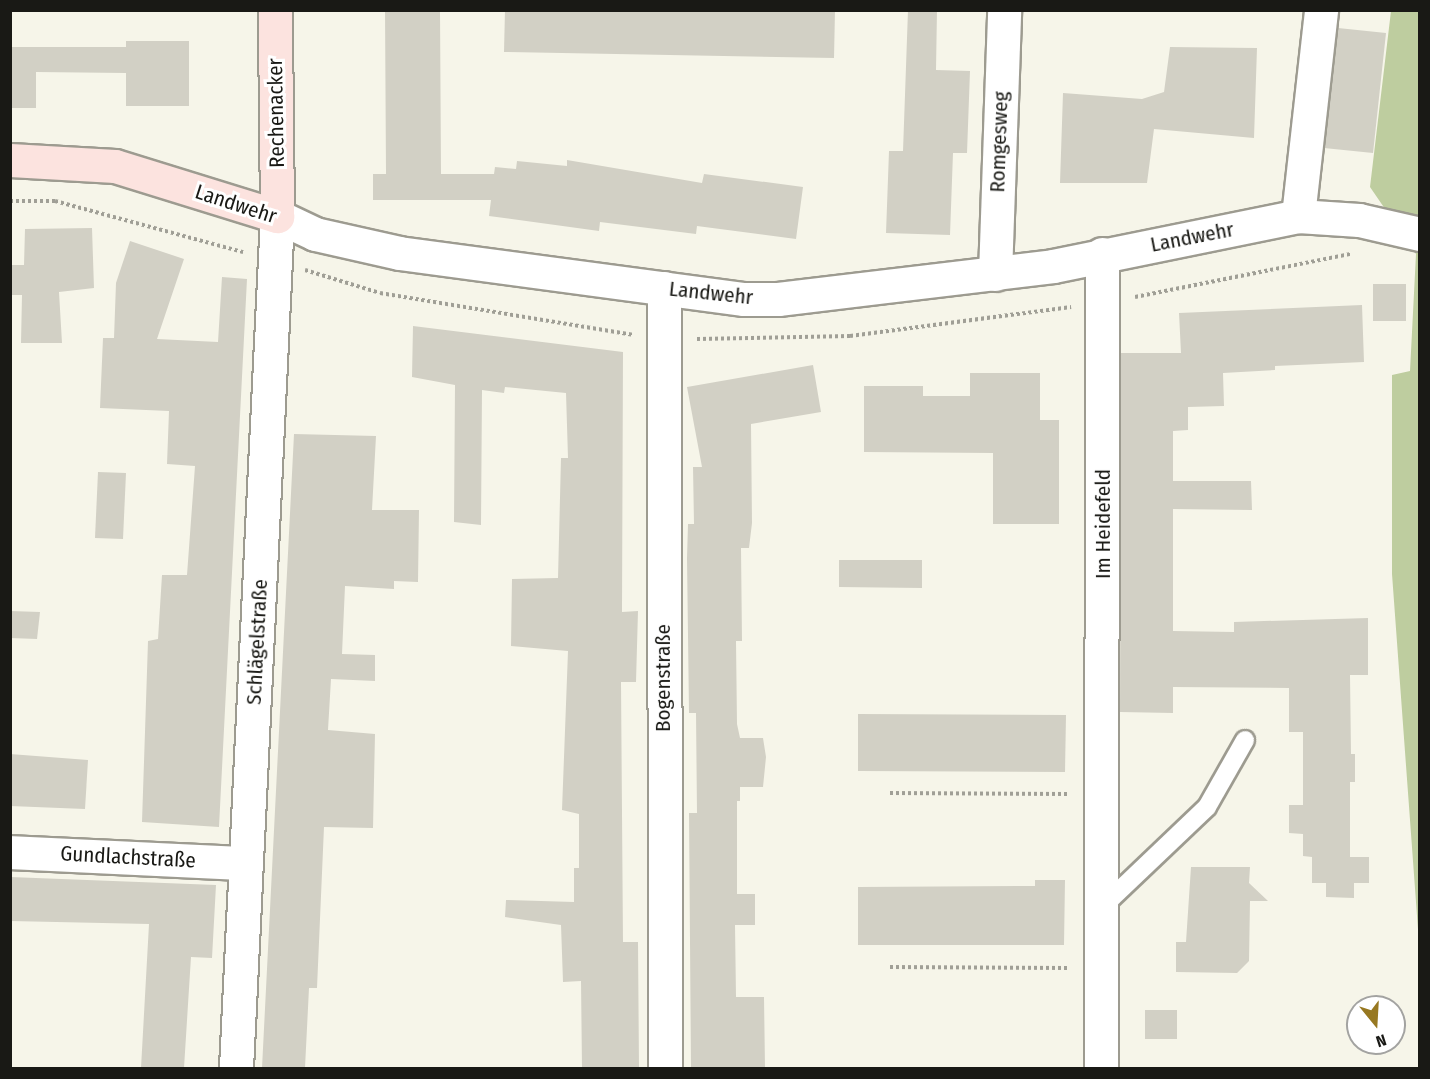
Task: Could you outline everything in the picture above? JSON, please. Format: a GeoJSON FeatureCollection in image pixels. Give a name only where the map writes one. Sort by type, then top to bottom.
{"type":"FeatureCollection","features":[{"type":"Feature","properties":{"kind":"street","name":"Rechenacker"},"geometry":{"type":"LineString","coordinates":[[275,10],[277,216]]}},
{"type":"Feature","properties":{"kind":"street","name":"Romgesweg"},"geometry":{"type":"LineString","coordinates":[[995,274],[1004,10]]}},
{"type":"Feature","properties":{"kind":"street"},"geometry":{"type":"LineString","coordinates":[[1298,216],[1321,10]]}},
{"type":"Feature","properties":{"kind":"street","name":"Landwehr"},"geometry":{"type":"LineString","coordinates":[[10,160],[115,166],[277,216],[315,234],[399,253],[664,288],[778,300],[995,274],[1298,216],[1359,220],[1419,234]]}},
{"type":"Feature","properties":{"kind":"street","name":"Schlägelstraße"},"geometry":{"type":"LineString","coordinates":[[236,1068],[277,216]]}},
{"type":"Feature","properties":{"kind":"street","name":"Im Heidefeld"},"geometry":{"type":"LineString","coordinates":[[1101,1068],[1102,254]]}},
{"type":"Feature","properties":{"kind":"street","name":"Bogenstraße"},"geometry":{"type":"LineString","coordinates":[[664,288],[665,1068]]}},
{"type":"Feature","properties":{"kind":"street","name":"Gundlachstraße"},"geometry":{"type":"LineString","coordinates":[[10,852],[246,862]]}},
{"type":"Feature","properties":{"kind":"lane"},"geometry":{"type":"LineString","coordinates":[[1101,908],[1207,807],[1245,740]]}},
{"type":"Feature","properties":{"kind":"path"},"geometry":{"type":"LineString","coordinates":[[890,793],[1103,794]]}},
{"type":"Feature","properties":{"kind":"path"},"geometry":{"type":"LineString","coordinates":[[891,967],[1101,968]]}},
{"type":"Feature","properties":{"kind":"green space"},"geometry":{"type":"Polygon","coordinates":[[[1391,11],[1419,11],[1419,943],[1392,574],[1392,375],[1410,371],[1416,254],[1370,187],[1391,11]]]}},
{"type":"Feature","properties":{"kind":"building"},"geometry":{"type":"Polygon","coordinates":[[[385,10],[440,10],[441,174],[494,174],[495,167],[516,169],[517,161],[567,166],[567,160],[702,183],[704,174],[803,187],[796,239],[697,226],[696,234],[600,222],[599,231],[489,216],[491,200],[373,200],[373,174],[386,174],[385,10]]]}},
{"type":"Feature","properties":{"kind":"building"},"geometry":{"type":"Polygon","coordinates":[[[505,10],[835,10],[834,58],[504,52],[505,10]]]}},
{"type":"Feature","properties":{"kind":"building"},"geometry":{"type":"Polygon","coordinates":[[[908,10],[937,10],[936,70],[970,71],[967,153],[953,153],[950,235],[886,233],[889,151],[903,151],[908,10]]]}},
{"type":"Feature","properties":{"kind":"building"},"geometry":{"type":"Polygon","coordinates":[[[1338,28],[1386,33],[1373,153],[1324,148],[1338,28]]]}},
{"type":"Feature","properties":{"kind":"building"},"geometry":{"type":"Polygon","coordinates":[[[126,41],[189,41],[189,106],[126,106],[126,73],[36,72],[36,108],[10,108],[10,47],[126,47],[126,41]]]}},
{"type":"Feature","properties":{"kind":"building"},"geometry":{"type":"Polygon","coordinates":[[[1170,47],[1257,48],[1254,138],[1154,129],[1147,183],[1060,183],[1063,93],[1142,99],[1164,92],[1170,47]]]}},
{"type":"Feature","properties":{"kind":"building"},"geometry":{"type":"Polygon","coordinates":[[[92,228],[94,288],[59,292],[62,343],[21,343],[22,295],[10,295],[10,265],[24,265],[25,229],[92,228]]]}},
{"type":"Feature","properties":{"kind":"building"},"geometry":{"type":"Polygon","coordinates":[[[130,241],[184,259],[157,339],[218,342],[222,277],[247,279],[219,827],[142,822],[148,641],[158,639],[162,575],[187,575],[195,466],[167,464],[169,411],[100,408],[103,338],[114,338],[116,283],[130,241]]]}},
{"type":"Feature","properties":{"kind":"building"},"geometry":{"type":"Polygon","coordinates":[[[1373,284],[1406,284],[1406,321],[1373,321],[1373,284]]]}},
{"type":"Feature","properties":{"kind":"building"},"geometry":{"type":"Polygon","coordinates":[[[1362,305],[1364,362],[1275,366],[1275,370],[1223,373],[1224,406],[1188,407],[1188,430],[1173,431],[1173,481],[1251,481],[1252,510],[1173,509],[1173,631],[1234,632],[1234,622],[1368,618],[1368,675],[1350,675],[1351,754],[1355,754],[1355,782],[1350,782],[1350,857],[1369,857],[1369,883],[1354,883],[1354,898],[1326,897],[1326,883],[1312,883],[1312,857],[1303,856],[1303,834],[1289,833],[1289,805],[1303,805],[1303,732],[1289,732],[1289,688],[1173,687],[1173,713],[1120,712],[1121,353],[1181,353],[1179,313],[1362,305]]]}},
{"type":"Feature","properties":{"kind":"building"},"geometry":{"type":"Polygon","coordinates":[[[413,326],[623,352],[622,612],[638,611],[636,682],[621,682],[623,942],[638,942],[639,1068],[582,1068],[581,981],[563,982],[561,925],[505,917],[506,900],[574,902],[574,868],[579,868],[579,814],[562,810],[568,651],[511,646],[512,579],[558,578],[561,458],[568,458],[566,393],[505,387],[504,393],[482,390],[481,525],[454,522],[455,385],[412,377],[413,326]]]}},
{"type":"Feature","properties":{"kind":"building"},"geometry":{"type":"Polygon","coordinates":[[[813,365],[821,412],[751,424],[752,523],[749,548],[741,548],[742,641],[736,641],[737,724],[740,738],[763,738],[766,757],[763,787],[740,787],[740,801],[737,801],[737,894],[755,894],[755,925],[735,925],[736,997],[764,997],[765,1068],[691,1068],[689,813],[697,813],[696,713],[689,713],[687,558],[688,524],[694,524],[693,467],[702,467],[687,387],[813,365]]]}},
{"type":"Feature","properties":{"kind":"building"},"geometry":{"type":"Polygon","coordinates":[[[970,373],[1040,373],[1040,420],[1059,420],[1059,524],[993,524],[993,453],[864,452],[864,386],[923,386],[923,396],[970,396],[970,373]]]}},
{"type":"Feature","properties":{"kind":"building"},"geometry":{"type":"Polygon","coordinates":[[[294,434],[376,436],[372,510],[419,510],[418,582],[394,581],[394,589],[345,586],[342,654],[375,655],[375,681],[331,679],[328,730],[375,734],[373,828],[324,827],[317,988],[309,988],[305,1068],[262,1068],[294,434]]]}},
{"type":"Feature","properties":{"kind":"building"},"geometry":{"type":"Polygon","coordinates":[[[98,472],[126,473],[123,539],[95,538],[98,472]]]}},
{"type":"Feature","properties":{"kind":"building"},"geometry":{"type":"Polygon","coordinates":[[[839,560],[922,560],[922,588],[839,587],[839,560]]]}},
{"type":"Feature","properties":{"kind":"building"},"geometry":{"type":"Polygon","coordinates":[[[10,611],[40,612],[37,639],[10,638],[10,611]]]}},
{"type":"Feature","properties":{"kind":"building"},"geometry":{"type":"Polygon","coordinates":[[[858,714],[1066,715],[1065,772],[858,771],[858,714]]]}},
{"type":"Feature","properties":{"kind":"building"},"geometry":{"type":"Polygon","coordinates":[[[10,754],[88,760],[85,809],[10,806],[10,754]]]}},
{"type":"Feature","properties":{"kind":"building"},"geometry":{"type":"Polygon","coordinates":[[[1191,867],[1250,867],[1249,883],[1268,901],[1250,901],[1249,961],[1237,973],[1176,972],[1176,942],[1186,942],[1191,867]]]}},
{"type":"Feature","properties":{"kind":"building"},"geometry":{"type":"Polygon","coordinates":[[[10,877],[216,885],[212,958],[191,957],[184,1068],[141,1068],[149,924],[10,921],[10,877]]]}},
{"type":"Feature","properties":{"kind":"building"},"geometry":{"type":"Polygon","coordinates":[[[1035,880],[1065,880],[1064,945],[858,945],[858,887],[1035,886],[1035,880]]]}},
{"type":"Feature","properties":{"kind":"building"},"geometry":{"type":"Polygon","coordinates":[[[1145,1010],[1177,1010],[1177,1039],[1145,1039],[1145,1010]]]}}]}
